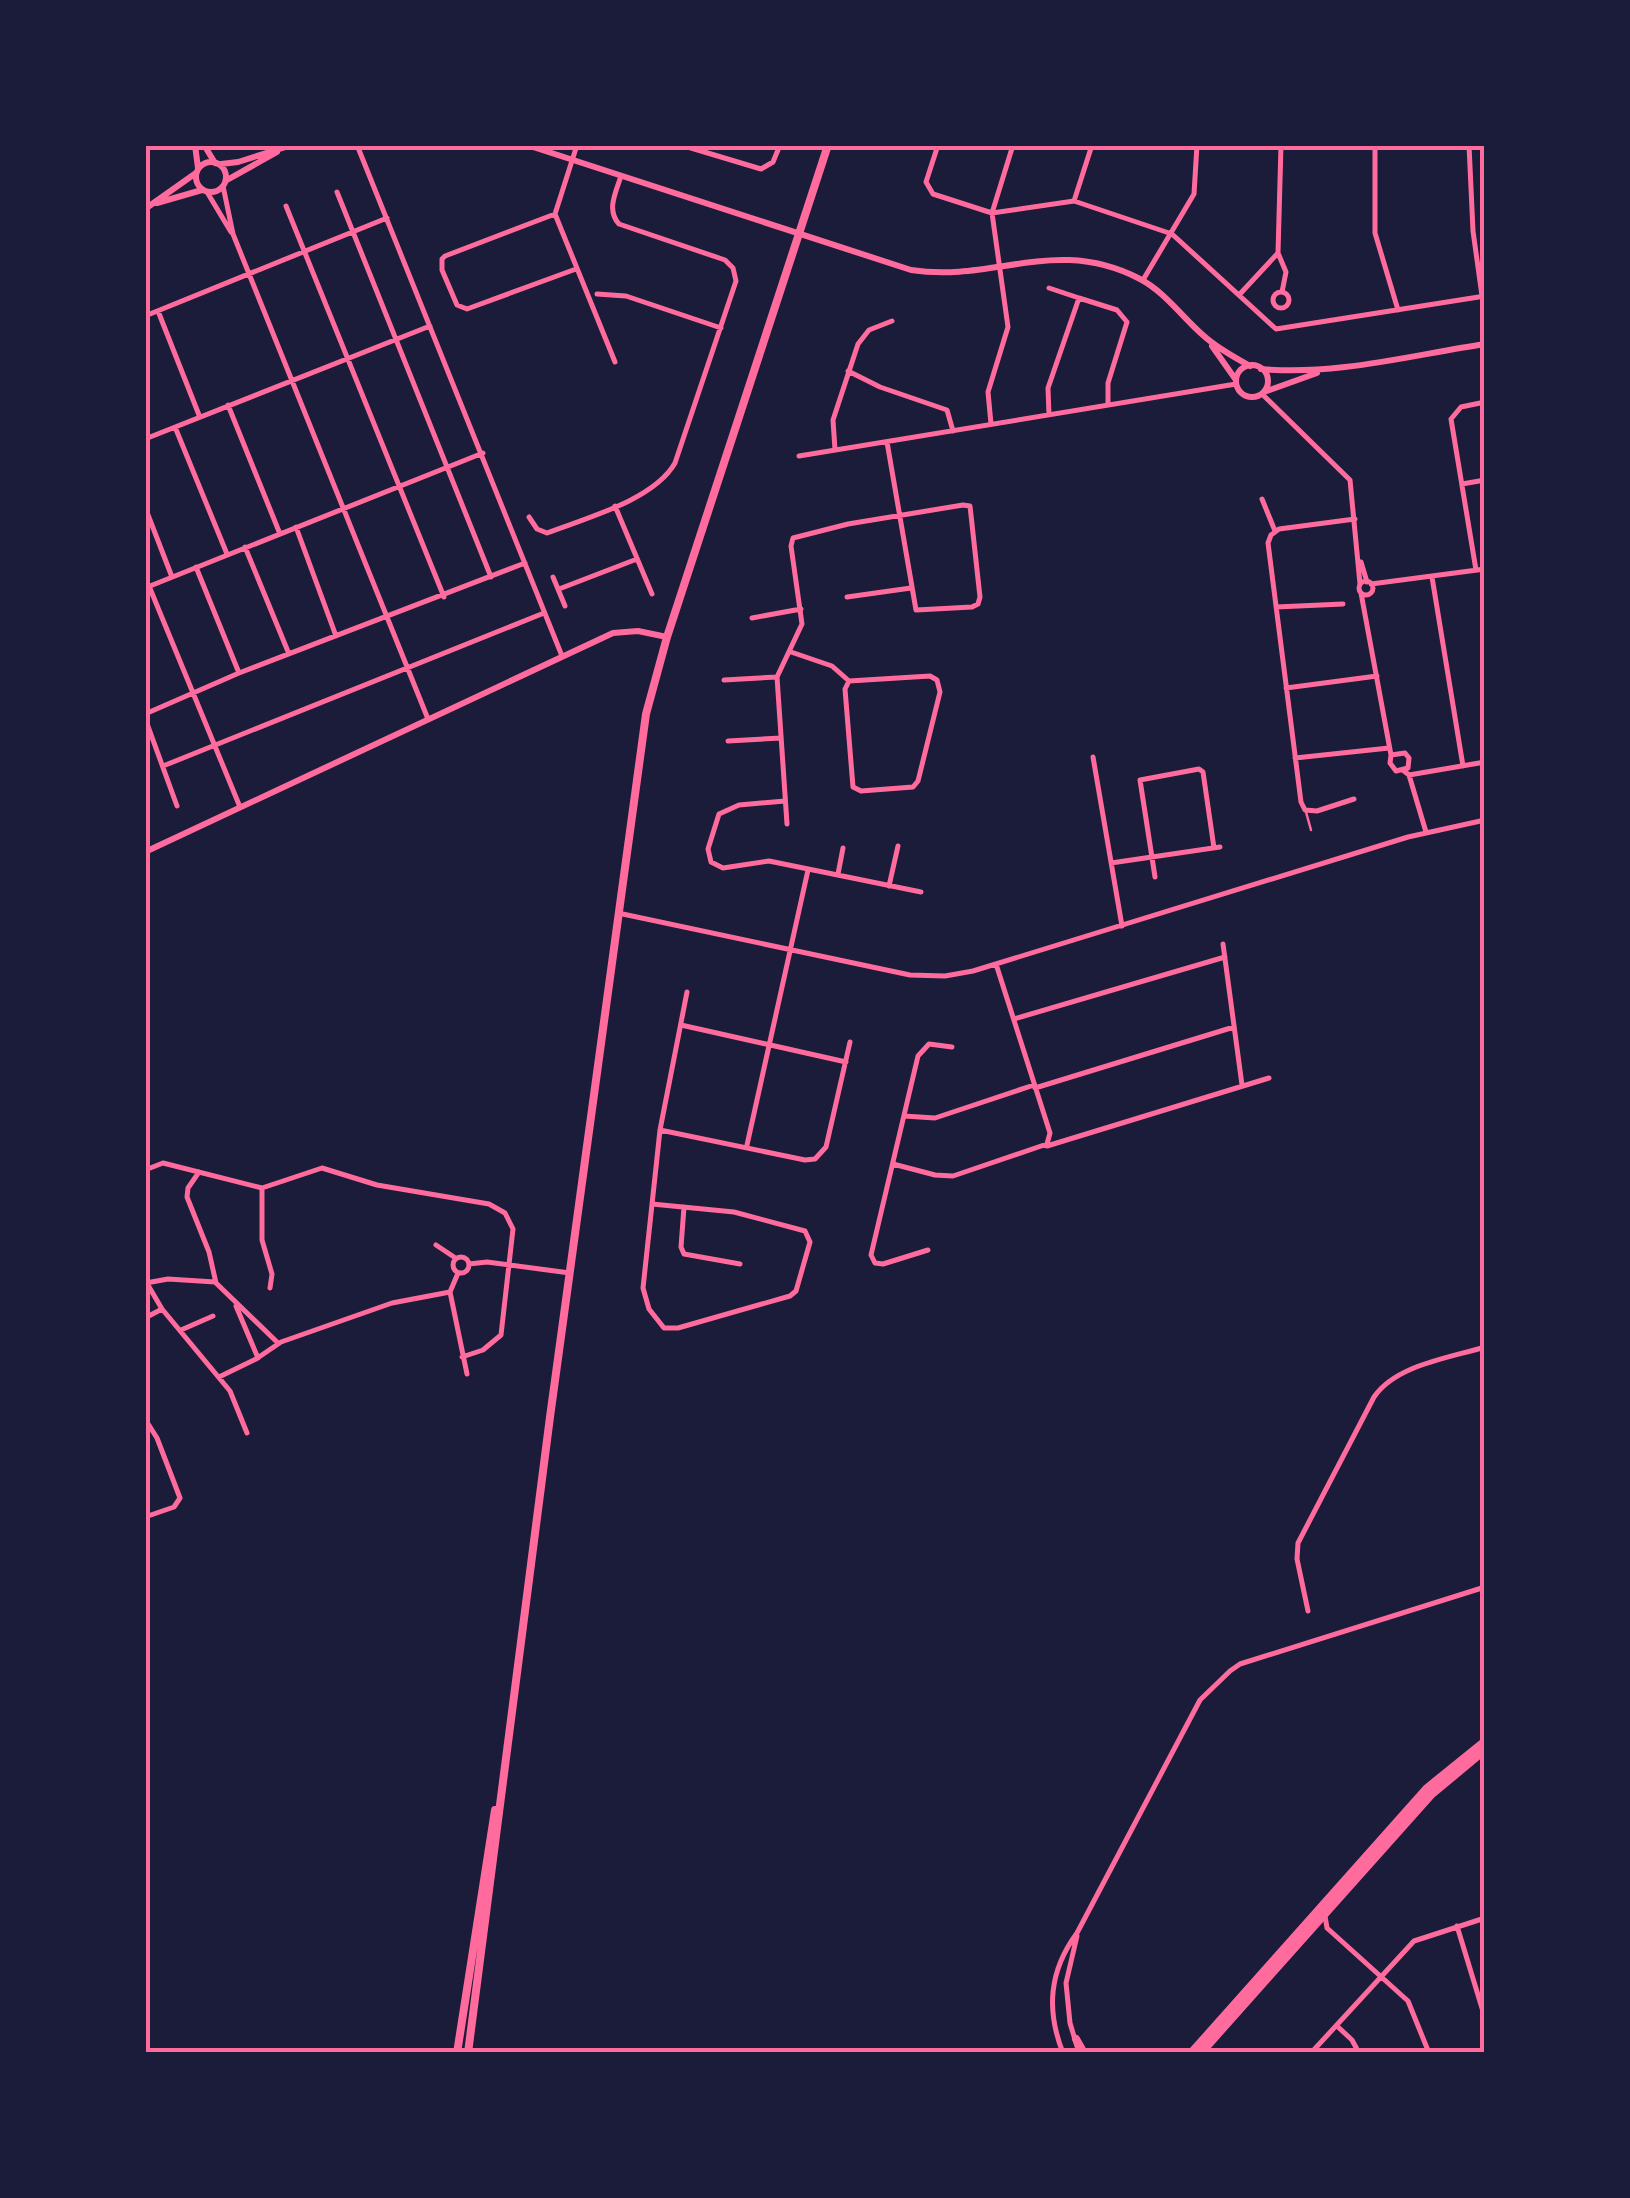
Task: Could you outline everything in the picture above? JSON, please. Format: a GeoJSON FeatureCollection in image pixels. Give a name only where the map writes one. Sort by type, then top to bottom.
{"type":"FeatureCollection","features":[{"type":"Feature","properties":{"kind":"main road"},"geometry":{"type":"LineString","coordinates":[[468,2053],[646,714],[667,636],[828,145]]}},
{"type":"Feature","properties":{"kind":"main road"},"geometry":{"type":"LineString","coordinates":[[1191,2053],[1427,1788],[1485,1741]]}},
{"type":"Feature","properties":{"kind":"main road"},"geometry":{"type":"LineString","coordinates":[[1201,2053],[1431,1794],[1485,1750]]}},
{"type":"Feature","properties":{"kind":"main road"},"geometry":{"type":"LineString","coordinates":[[457,2053],[502,1776]]}},
{"type":"Feature","properties":{"kind":"main road"},"geometry":{"type":"LineString","coordinates":[[1076,2040],[1081,2053]]}},
{"type":"Feature","properties":{"kind":"street"},"geometry":{"type":"LineString","coordinates":[[195,145],[196,181],[233,234]]}},
{"type":"Feature","properties":{"kind":"street"},"geometry":{"type":"LineString","coordinates":[[204,145],[225,172],[233,234],[428,719]]}},
{"type":"Feature","properties":{"kind":"street"},"geometry":{"type":"LineString","coordinates":[[148,207],[206,163],[238,162],[292,145]]}},
{"type":"Feature","properties":{"kind":"street"},"geometry":{"type":"LineString","coordinates":[[357,145],[562,656]]}},
{"type":"Feature","properties":{"kind":"street"},"geometry":{"type":"LineString","coordinates":[[527,145],[911,270],[944,273],[1080,259],[1143,280],[1208,340],[1250,366],[1262,369],[1328,369],[1485,344]]}},
{"type":"Feature","properties":{"kind":"street"},"geometry":{"type":"LineString","coordinates":[[578,145],[555,214],[615,362]]}},
{"type":"Feature","properties":{"kind":"street"},"geometry":{"type":"LineString","coordinates":[[680,145],[701,148],[761,170],[773,162],[780,145]]}},
{"type":"Feature","properties":{"kind":"street"},"geometry":{"type":"LineString","coordinates":[[938,145],[926,182],[928,189],[957,203],[992,212],[1074,201],[1172,234],[1280,330],[1484,296],[1473,231],[1469,145]]}},
{"type":"Feature","properties":{"kind":"street"},"geometry":{"type":"LineString","coordinates":[[992,424],[988,392],[1008,327],[992,212],[1013,145]]}},
{"type":"Feature","properties":{"kind":"street"},"geometry":{"type":"LineString","coordinates":[[1074,201],[1092,145]]}},
{"type":"Feature","properties":{"kind":"street"},"geometry":{"type":"LineString","coordinates":[[1143,280],[1194,194],[1197,147],[1188,145]]}},
{"type":"Feature","properties":{"kind":"street"},"geometry":{"type":"LineString","coordinates":[[1281,145],[1278,254],[1286,272],[1282,292]]}},
{"type":"Feature","properties":{"kind":"street"},"geometry":{"type":"LineString","coordinates":[[1375,145],[1375,233],[1398,310]]}},
{"type":"Feature","properties":{"kind":"street"},"geometry":{"type":"LineString","coordinates":[[148,207],[216,191],[282,149]]}},
{"type":"Feature","properties":{"kind":"street"},"geometry":{"type":"LineString","coordinates":[[529,517],[537,529],[547,533],[616,506],[659,484],[668,475],[736,282],[734,268],[725,260],[619,224],[613,217],[612,206],[621,176]]}},
{"type":"Feature","properties":{"kind":"street"},"geometry":{"type":"LineString","coordinates":[[337,192],[491,577]]}},
{"type":"Feature","properties":{"kind":"street"},"geometry":{"type":"LineString","coordinates":[[286,206],[444,597]]}},
{"type":"Feature","properties":{"kind":"street"},"geometry":{"type":"LineString","coordinates":[[555,214],[442,259],[442,270],[461,309],[475,308],[576,269]]}},
{"type":"Feature","properties":{"kind":"street"},"geometry":{"type":"LineString","coordinates":[[145,316],[387,218]]}},
{"type":"Feature","properties":{"kind":"street"},"geometry":{"type":"LineString","coordinates":[[1239,295],[1278,254]]}},
{"type":"Feature","properties":{"kind":"street"},"geometry":{"type":"LineString","coordinates":[[1049,288],[1117,310],[1127,322],[1108,382],[1108,405]]}},
{"type":"Feature","properties":{"kind":"street"},"geometry":{"type":"LineString","coordinates":[[596,294],[626,296],[720,328]]}},
{"type":"Feature","properties":{"kind":"street"},"geometry":{"type":"LineString","coordinates":[[1050,415],[1048,388],[1079,298]]}},
{"type":"Feature","properties":{"kind":"street"},"geometry":{"type":"LineString","coordinates":[[158,311],[200,416]]}},
{"type":"Feature","properties":{"kind":"street"},"geometry":{"type":"LineString","coordinates":[[835,450],[832,423],[864,334],[892,321]]}},
{"type":"Feature","properties":{"kind":"street"},"geometry":{"type":"LineString","coordinates":[[145,439],[430,326]]}},
{"type":"Feature","properties":{"kind":"street"},"geometry":{"type":"LineString","coordinates":[[1208,340],[1241,393],[1248,397],[1328,369]]}},
{"type":"Feature","properties":{"kind":"street"},"geometry":{"type":"LineString","coordinates":[[1236,382],[1240,370],[1250,366]]}},
{"type":"Feature","properties":{"kind":"street"},"geometry":{"type":"LineString","coordinates":[[1262,369],[1268,380],[1263,393]]}},
{"type":"Feature","properties":{"kind":"street"},"geometry":{"type":"LineString","coordinates":[[848,371],[880,387],[946,410],[953,431]]}},
{"type":"Feature","properties":{"kind":"street"},"geometry":{"type":"LineString","coordinates":[[799,456],[1236,382]]}},
{"type":"Feature","properties":{"kind":"street"},"geometry":{"type":"LineString","coordinates":[[1263,393],[1349,476],[1392,769],[1407,773],[1485,762]]}},
{"type":"Feature","properties":{"kind":"street"},"geometry":{"type":"LineString","coordinates":[[1476,570],[1452,415],[1464,406],[1485,402]]}},
{"type":"Feature","properties":{"kind":"street"},"geometry":{"type":"LineString","coordinates":[[228,405],[280,534]]}},
{"type":"Feature","properties":{"kind":"street"},"geometry":{"type":"LineString","coordinates":[[175,427],[227,554]]}},
{"type":"Feature","properties":{"kind":"street"},"geometry":{"type":"LineString","coordinates":[[787,824],[778,677],[801,630],[791,546],[794,536],[899,514],[970,506],[980,597],[978,604],[916,610],[910,588],[899,514],[888,442]]}},
{"type":"Feature","properties":{"kind":"street"},"geometry":{"type":"LineString","coordinates":[[240,807],[147,587],[483,453]]}},
{"type":"Feature","properties":{"kind":"street"},"geometry":{"type":"LineString","coordinates":[[1462,484],[1485,480]]}},
{"type":"Feature","properties":{"kind":"street"},"geometry":{"type":"LineString","coordinates":[[1262,499],[1275,531],[1268,546],[1300,796],[1306,810],[1317,811],[1354,799]]}},
{"type":"Feature","properties":{"kind":"street"},"geometry":{"type":"LineString","coordinates":[[616,506],[652,594]]}},
{"type":"Feature","properties":{"kind":"street"},"geometry":{"type":"LineString","coordinates":[[145,508],[172,576]]}},
{"type":"Feature","properties":{"kind":"street"},"geometry":{"type":"LineString","coordinates":[[1275,531],[1355,519]]}},
{"type":"Feature","properties":{"kind":"street"},"geometry":{"type":"LineString","coordinates":[[296,528],[336,636]]}},
{"type":"Feature","properties":{"kind":"street"},"geometry":{"type":"LineString","coordinates":[[245,548],[289,654]]}},
{"type":"Feature","properties":{"kind":"street"},"geometry":{"type":"LineString","coordinates":[[559,589],[637,559]]}},
{"type":"Feature","properties":{"kind":"street"},"geometry":{"type":"LineString","coordinates":[[178,806],[145,716],[240,672],[526,563]]}},
{"type":"Feature","properties":{"kind":"street"},"geometry":{"type":"LineString","coordinates":[[196,567],[240,672]]}},
{"type":"Feature","properties":{"kind":"street"},"geometry":{"type":"LineString","coordinates":[[1366,583],[1398,583],[1485,569]]}},
{"type":"Feature","properties":{"kind":"street"},"geometry":{"type":"LineString","coordinates":[[553,578],[564,606]]}},
{"type":"Feature","properties":{"kind":"street"},"geometry":{"type":"LineString","coordinates":[[1432,578],[1463,766]]}},
{"type":"Feature","properties":{"kind":"street"},"geometry":{"type":"LineString","coordinates":[[1366,583],[1367,593]]}},
{"type":"Feature","properties":{"kind":"street"},"geometry":{"type":"LineString","coordinates":[[1367,593],[1398,583]]}},
{"type":"Feature","properties":{"kind":"street"},"geometry":{"type":"LineString","coordinates":[[847,598],[910,588]]}},
{"type":"Feature","properties":{"kind":"street"},"geometry":{"type":"LineString","coordinates":[[1276,607],[1343,604]]}},
{"type":"Feature","properties":{"kind":"street"},"geometry":{"type":"LineString","coordinates":[[752,618],[801,610]]}},
{"type":"Feature","properties":{"kind":"street"},"geometry":{"type":"LineString","coordinates":[[163,766],[544,613]]}},
{"type":"Feature","properties":{"kind":"street"},"geometry":{"type":"LineString","coordinates":[[145,852],[562,656],[626,631],[667,636]]}},
{"type":"Feature","properties":{"kind":"street"},"geometry":{"type":"LineString","coordinates":[[791,652],[827,664],[849,681],[930,676],[940,683],[918,781],[913,787],[861,792],[852,787],[845,689],[849,681]]}},
{"type":"Feature","properties":{"kind":"street"},"geometry":{"type":"LineString","coordinates":[[1286,688],[1377,676]]}},
{"type":"Feature","properties":{"kind":"street"},"geometry":{"type":"LineString","coordinates":[[724,680],[778,677]]}},
{"type":"Feature","properties":{"kind":"street"},"geometry":{"type":"LineString","coordinates":[[728,741],[781,738]]}},
{"type":"Feature","properties":{"kind":"street"},"geometry":{"type":"LineString","coordinates":[[1295,758],[1400,751],[1408,756],[1407,773],[1426,832]]}},
{"type":"Feature","properties":{"kind":"street"},"geometry":{"type":"LineString","coordinates":[[1093,757],[1122,926]]}},
{"type":"Feature","properties":{"kind":"street"},"geometry":{"type":"LineString","coordinates":[[1111,864],[1152,857],[1217,847],[1199,769],[1140,780],[1152,857],[1155,876]]}},
{"type":"Feature","properties":{"kind":"street"},"geometry":{"type":"LineString","coordinates":[[785,801],[739,805],[719,814],[711,835],[709,858],[715,866],[769,861],[921,892]]}},
{"type":"Feature","properties":{"kind":"street"},"geometry":{"type":"LineString","coordinates":[[618,913],[920,976],[959,974],[1426,832],[1485,820]]}},
{"type":"Feature","properties":{"kind":"street"},"geometry":{"type":"LineString","coordinates":[[889,886],[898,846]]}},
{"type":"Feature","properties":{"kind":"street"},"geometry":{"type":"LineString","coordinates":[[838,876],[843,848]]}},
{"type":"Feature","properties":{"kind":"street"},"geometry":{"type":"LineString","coordinates":[[747,1146],[808,870]]}},
{"type":"Feature","properties":{"kind":"street"},"geometry":{"type":"LineString","coordinates":[[1223,944],[1242,1086]]}},
{"type":"Feature","properties":{"kind":"street"},"geometry":{"type":"LineString","coordinates":[[1014,1018],[1225,956]]}},
{"type":"Feature","properties":{"kind":"street"},"geometry":{"type":"LineString","coordinates":[[996,964],[1050,1133],[1043,1147]]}},
{"type":"Feature","properties":{"kind":"street"},"geometry":{"type":"LineString","coordinates":[[652,1204],[734,1212],[805,1231],[810,1242],[796,1291],[678,1328],[664,1328],[649,1309],[643,1288],[652,1204],[660,1130],[687,992]]}},
{"type":"Feature","properties":{"kind":"street"},"geometry":{"type":"LineString","coordinates":[[681,1025],[846,1062]]}},
{"type":"Feature","properties":{"kind":"street"},"geometry":{"type":"LineString","coordinates":[[904,1116],[935,1118],[1234,1027]]}},
{"type":"Feature","properties":{"kind":"street"},"geometry":{"type":"LineString","coordinates":[[660,1130],[805,1160],[819,1156],[826,1147],[850,1042]]}},
{"type":"Feature","properties":{"kind":"street"},"geometry":{"type":"LineString","coordinates":[[928,1250],[889,1263],[875,1263],[871,1244],[921,1050],[929,1044],[952,1047]]}},
{"type":"Feature","properties":{"kind":"street"},"geometry":{"type":"LineString","coordinates":[[893,1164],[953,1176],[1269,1078]]}},
{"type":"Feature","properties":{"kind":"street"},"geometry":{"type":"LineString","coordinates":[[145,1170],[162,1163],[262,1188],[319,1168],[377,1185],[455,1196],[488,1204],[505,1213],[512,1225],[511,1264],[499,1338],[480,1352],[462,1357]]}},
{"type":"Feature","properties":{"kind":"street"},"geometry":{"type":"LineString","coordinates":[[199,1172],[187,1197],[209,1252],[216,1282],[278,1343]]}},
{"type":"Feature","properties":{"kind":"street"},"geometry":{"type":"LineString","coordinates":[[262,1188],[262,1240],[272,1274],[270,1288]]}},
{"type":"Feature","properties":{"kind":"street"},"geometry":{"type":"LineString","coordinates":[[684,1208],[684,1254],[740,1264]]}},
{"type":"Feature","properties":{"kind":"street"},"geometry":{"type":"LineString","coordinates":[[436,1245],[455,1258],[465,1257],[469,1264]]}},
{"type":"Feature","properties":{"kind":"street"},"geometry":{"type":"LineString","coordinates":[[455,1258],[452,1265],[458,1273]]}},
{"type":"Feature","properties":{"kind":"street"},"geometry":{"type":"LineString","coordinates":[[469,1264],[511,1264],[570,1273]]}},
{"type":"Feature","properties":{"kind":"street"},"geometry":{"type":"LineString","coordinates":[[458,1273],[465,1272],[469,1264]]}},
{"type":"Feature","properties":{"kind":"street"},"geometry":{"type":"LineString","coordinates":[[458,1273],[450,1292],[467,1374]]}},
{"type":"Feature","properties":{"kind":"street"},"geometry":{"type":"LineString","coordinates":[[216,1282],[146,1281],[162,1309],[234,1399],[248,1433]]}},
{"type":"Feature","properties":{"kind":"street"},"geometry":{"type":"LineString","coordinates":[[219,1377],[258,1358],[278,1343],[392,1302],[450,1292]]}},
{"type":"Feature","properties":{"kind":"street"},"geometry":{"type":"LineString","coordinates":[[236,1304],[258,1358]]}},
{"type":"Feature","properties":{"kind":"street"},"geometry":{"type":"LineString","coordinates":[[145,1318],[162,1309]]}},
{"type":"Feature","properties":{"kind":"street"},"geometry":{"type":"LineString","coordinates":[[181,1330],[213,1316]]}},
{"type":"Feature","properties":{"kind":"street"},"geometry":{"type":"LineString","coordinates":[[1308,1611],[1297,1559],[1298,1543],[1374,1397],[1388,1381],[1404,1372],[1485,1347]]}},
{"type":"Feature","properties":{"kind":"street"},"geometry":{"type":"LineString","coordinates":[[145,1420],[157,1438],[179,1495],[174,1508],[145,1517]]}},
{"type":"Feature","properties":{"kind":"street"},"geometry":{"type":"LineString","coordinates":[[1063,2053],[1054,2028],[1051,1995],[1065,1950],[1078,1934],[1200,1700],[1240,1664],[1485,1588]]}},
{"type":"Feature","properties":{"kind":"street"},"geometry":{"type":"LineString","coordinates":[[1325,1913],[1327,1928],[1414,2010],[1429,2053]]}},
{"type":"Feature","properties":{"kind":"street"},"geometry":{"type":"LineString","coordinates":[[1311,2053],[1414,1941],[1485,1918]]}},
{"type":"Feature","properties":{"kind":"street"},"geometry":{"type":"LineString","coordinates":[[1457,1926],[1485,2018]]}},
{"type":"Feature","properties":{"kind":"street"},"geometry":{"type":"LineString","coordinates":[[1308,1930],[1327,1928]]}},
{"type":"Feature","properties":{"kind":"street"},"geometry":{"type":"LineString","coordinates":[[1076,2040],[1066,1983],[1078,1934]]}},
{"type":"Feature","properties":{"kind":"street"},"geometry":{"type":"LineString","coordinates":[[1337,2026],[1359,2053]]}},
{"type":"Feature","properties":{"kind":"lane"},"geometry":{"type":"LineString","coordinates":[[1306,810],[1311,830]]}}]}
